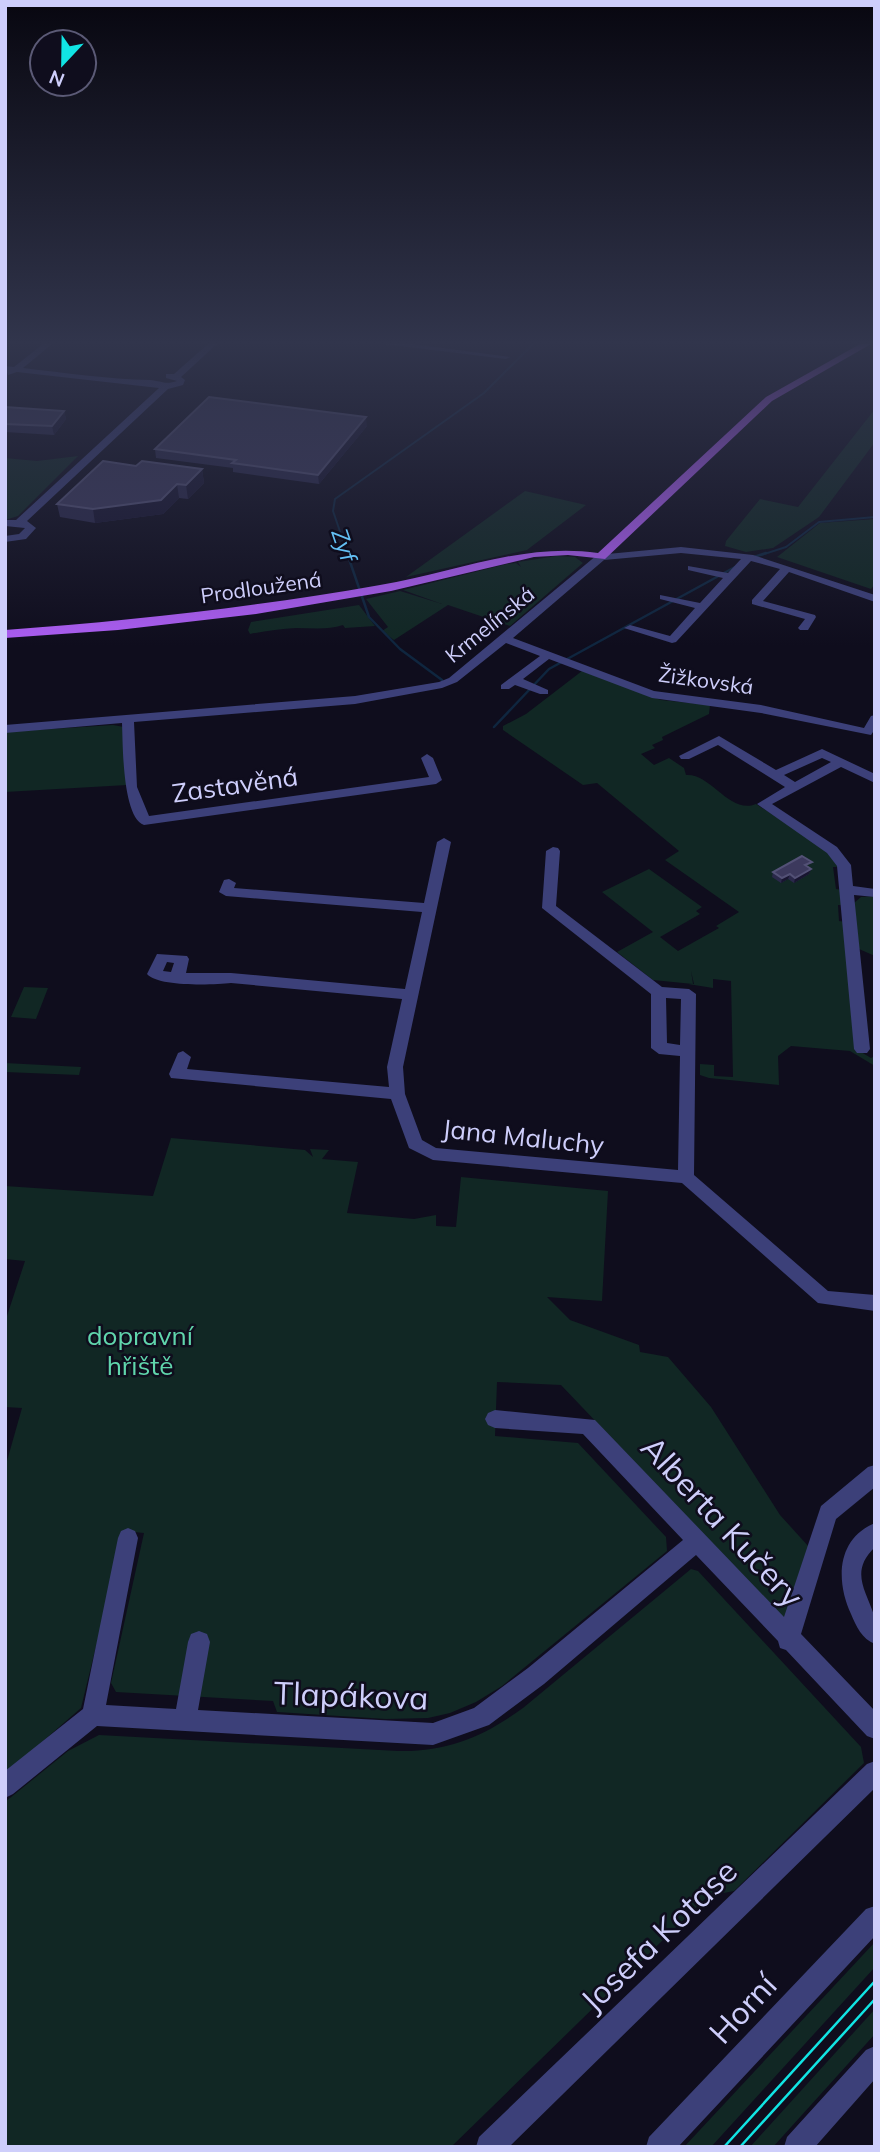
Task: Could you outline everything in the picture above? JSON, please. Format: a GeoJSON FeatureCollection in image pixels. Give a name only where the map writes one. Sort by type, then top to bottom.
{"type":"FeatureCollection","features":[{"type":"Feature","properties":{"kind":"main road","name":"Krmelínská"},"geometry":{"type":"LineString","coordinates":[[601,557],[721,444]]}},
{"type":"Feature","properties":{"kind":"main road","name":"Prodloužená"},"geometry":{"type":"LineString","coordinates":[[5,634],[159,622],[348,595],[534,554],[568,552],[601,557]]}},
{"type":"Feature","properties":{"kind":"street"},"geometry":{"type":"LineString","coordinates":[[20,522],[103,444]]}},
{"type":"Feature","properties":{"kind":"street"},"geometry":{"type":"LineString","coordinates":[[5,523],[20,522],[30,526],[29,533],[5,539]]}},
{"type":"Feature","properties":{"kind":"street"},"geometry":{"type":"LineString","coordinates":[[601,557],[681,550],[749,557],[875,599]]}},
{"type":"Feature","properties":{"kind":"street","name":"Krmelínská"},"geometry":{"type":"LineString","coordinates":[[5,729],[365,699],[426,689],[453,680],[601,557]]}},
{"type":"Feature","properties":{"kind":"street"},"geometry":{"type":"LineString","coordinates":[[631,628],[673,640],[749,557]]}},
{"type":"Feature","properties":{"kind":"street"},"geometry":{"type":"LineString","coordinates":[[692,568],[730,577]]}},
{"type":"Feature","properties":{"kind":"street"},"geometry":{"type":"LineString","coordinates":[[787,568],[757,602],[810,620]]}},
{"type":"Feature","properties":{"kind":"street"},"geometry":{"type":"LineString","coordinates":[[764,593],[793,601]]}},
{"type":"Feature","properties":{"kind":"street"},"geometry":{"type":"LineString","coordinates":[[847,604],[860,593]]}},
{"type":"Feature","properties":{"kind":"street"},"geometry":{"type":"LineString","coordinates":[[664,597],[702,607]]}},
{"type":"Feature","properties":{"kind":"street","name":"Žižkovská"},"geometry":{"type":"LineString","coordinates":[[505,639],[652,694],[761,709],[867,732],[875,719]]}},
{"type":"Feature","properties":{"kind":"street"},"geometry":{"type":"LineString","coordinates":[[544,692],[509,683],[548,655]]}},
{"type":"Feature","properties":{"kind":"street","name":"Zastavěná"},"geometry":{"type":"LineString","coordinates":[[128,719],[131,787],[144,821],[438,784],[427,758]]}},
{"type":"Feature","properties":{"kind":"street"},"geometry":{"type":"LineString","coordinates":[[685,756],[708,746],[747,771],[758,765],[794,787]]}},
{"type":"Feature","properties":{"kind":"street"},"geometry":{"type":"LineString","coordinates":[[775,775],[822,753],[875,779]]}},
{"type":"Feature","properties":{"kind":"street"},"geometry":{"type":"LineString","coordinates":[[839,763],[763,804],[840,856],[848,890],[862,1049]]}},
{"type":"Feature","properties":{"kind":"street","name":"Jana Maluchy"},"geometry":{"type":"LineString","coordinates":[[444,842],[395,1067],[397,1094],[415,1144],[433,1154],[686,1177]]}},
{"type":"Feature","properties":{"kind":"street"},"geometry":{"type":"LineString","coordinates":[[553,851],[549,908],[658,992],[689,995],[686,1177],[824,1298],[875,1303]]}},
{"type":"Feature","properties":{"kind":"street"},"geometry":{"type":"LineString","coordinates":[[229,883],[226,892],[430,908]]}},
{"type":"Feature","properties":{"kind":"street"},"geometry":{"type":"LineString","coordinates":[[848,890],[875,892]]}},
{"type":"Feature","properties":{"kind":"street"},"geometry":{"type":"LineString","coordinates":[[177,978],[231,978],[411,995]]}},
{"type":"Feature","properties":{"kind":"street"},"geometry":{"type":"LineString","coordinates":[[658,992],[659,1048],[687,1051]]}},
{"type":"Feature","properties":{"kind":"street"},"geometry":{"type":"LineString","coordinates":[[183,1057],[177,1074],[397,1094]]}},
{"type":"Feature","properties":{"kind":"street","name":"Alberta Kučery"},"geometry":{"type":"LineString","coordinates":[[495,1419],[588,1426],[788,1640],[875,1728]]}},
{"type":"Feature","properties":{"kind":"street"},"geometry":{"type":"LineString","coordinates":[[788,1640],[828,1514],[875,1474]]}},
{"type":"Feature","properties":{"kind":"street"},"geometry":{"type":"LineString","coordinates":[[875,1533],[853,1557],[851,1578],[858,1605],[875,1633]]}},
{"type":"Feature","properties":{"kind":"street"},"geometry":{"type":"LineString","coordinates":[[5,1786],[93,1714],[128,1538]]}},
{"type":"Feature","properties":{"kind":"street","name":"Tlapákova"},"geometry":{"type":"LineString","coordinates":[[93,1714],[433,1734],[481,1717],[536,1676],[697,1541]]}},
{"type":"Feature","properties":{"kind":"street"},"geometry":{"type":"LineString","coordinates":[[185,1720],[199,1642]]}},
{"type":"Feature","properties":{"kind":"street","name":"Josefa Kotase"},"geometry":{"type":"LineString","coordinates":[[489,2147],[875,1772]]}},
{"type":"Feature","properties":{"kind":"street","name":"Horní"},"geometry":{"type":"LineString","coordinates":[[659,2147],[875,1918]]}},
{"type":"Feature","properties":{"kind":"street"},"geometry":{"type":"LineString","coordinates":[[797,2147],[875,2059]]}},
{"type":"Feature","properties":{"kind":"green space"},"geometry":{"type":"Polygon","coordinates":[[[847,444],[873,444],[819,517],[773,548],[746,552],[725,546],[726,541],[760,499],[798,507],[847,444]]]}},
{"type":"Feature","properties":{"kind":"green space"},"geometry":{"type":"Polygon","coordinates":[[[78,456],[18,516],[5,520],[5,458],[37,461],[78,456]]]}},
{"type":"Feature","properties":{"kind":"green space"},"geometry":{"type":"Polygon","coordinates":[[[525,491],[586,505],[527,550],[406,577],[525,491]]]}},
{"type":"Feature","properties":{"kind":"green space"},"geometry":{"type":"Polygon","coordinates":[[[875,519],[875,584],[871,589],[777,557],[820,523],[875,519]]]}},
{"type":"Feature","properties":{"kind":"green space"},"geometry":{"type":"Polygon","coordinates":[[[557,556],[575,557],[583,563],[510,626],[448,605],[394,640],[382,631],[388,627],[366,599],[400,591],[442,604],[403,590],[507,564],[516,563],[521,567],[518,562],[557,556]]]}},
{"type":"Feature","properties":{"kind":"green space"},"geometry":{"type":"Polygon","coordinates":[[[359,605],[375,626],[296,628],[250,634],[248,630],[251,622],[359,605]]]}},
{"type":"Feature","properties":{"kind":"green space"},"geometry":{"type":"Polygon","coordinates":[[[582,671],[661,700],[710,705],[709,714],[662,737],[663,740],[652,745],[655,748],[641,754],[654,765],[669,758],[684,768],[686,775],[704,780],[738,804],[756,804],[826,849],[841,867],[833,867],[836,889],[843,890],[845,905],[838,905],[839,921],[847,922],[844,942],[849,943],[861,1052],[871,1058],[875,1056],[875,1066],[850,1051],[791,1046],[778,1056],[779,1085],[700,1075],[700,1064],[714,1065],[714,1076],[733,1077],[731,981],[713,979],[713,988],[653,980],[617,952],[653,932],[602,892],[649,869],[702,907],[696,911],[700,914],[660,937],[678,951],[719,928],[716,926],[739,912],[665,860],[679,851],[597,783],[583,785],[503,730],[503,726],[526,714],[582,671]]]}},
{"type":"Feature","properties":{"kind":"green space"},"geometry":{"type":"Polygon","coordinates":[[[113,725],[124,727],[127,785],[5,792],[5,732],[113,725]]]}},
{"type":"Feature","properties":{"kind":"green space"},"geometry":{"type":"Polygon","coordinates":[[[875,896],[875,956],[859,949],[854,903],[861,897],[875,896]]]}},
{"type":"Feature","properties":{"kind":"green space"},"geometry":{"type":"Polygon","coordinates":[[[24,987],[48,988],[36,1019],[11,1017],[24,987]]]}},
{"type":"Feature","properties":{"kind":"green space"},"geometry":{"type":"Polygon","coordinates":[[[5,1063],[81,1067],[79,1075],[5,1072],[5,1063]]]}},
{"type":"Feature","properties":{"kind":"green space","name":"dopravní hřiště"},"geometry":{"type":"Polygon","coordinates":[[[171,1138],[305,1150],[313,1157],[310,1149],[329,1150],[322,1159],[358,1162],[347,1213],[414,1219],[436,1215],[436,1226],[456,1227],[461,1177],[608,1191],[602,1301],[547,1297],[570,1320],[639,1345],[640,1352],[668,1357],[711,1407],[780,1515],[809,1547],[784,1619],[561,1385],[497,1382],[495,1436],[578,1443],[666,1537],[667,1551],[502,1686],[476,1702],[450,1713],[428,1718],[386,1719],[277,1712],[273,1701],[116,1692],[111,1683],[144,1533],[124,1531],[81,1708],[5,1774],[5,1468],[22,1408],[5,1407],[5,1322],[25,1261],[5,1259],[5,1186],[153,1196],[171,1138]]]}},
{"type":"Feature","properties":{"kind":"green space"},"geometry":{"type":"Polygon","coordinates":[[[691,1569],[698,1571],[861,1747],[864,1763],[734,1891],[708,1896],[451,2147],[5,2147],[5,1802],[68,1751],[99,1735],[398,1751],[433,1749],[464,1741],[494,1727],[523,1708],[691,1569]]]}},
{"type":"Feature","properties":{"kind":"green space"},"geometry":{"type":"Polygon","coordinates":[[[875,1942],[875,1967],[711,2147],[684,2147],[875,1942]]]}},
{"type":"Feature","properties":{"kind":"green space"},"geometry":{"type":"Polygon","coordinates":[[[875,2009],[875,2034],[773,2147],[750,2147],[875,2009]]]}},
{"type":"Feature","properties":{"kind":"building"},"geometry":{"type":"Polygon","coordinates":[[[160,444],[343,444],[318,475],[155,449],[160,444]]]}},
{"type":"Feature","properties":{"kind":"building"},"geometry":{"type":"Polygon","coordinates":[[[103,461],[136,466],[142,461],[202,469],[186,485],[177,484],[161,500],[93,509],[57,504],[103,461]]]}},
{"type":"Feature","properties":{"kind":"building"},"geometry":{"type":"Polygon","coordinates":[[[802,856],[812,862],[805,865],[811,869],[795,878],[790,874],[782,878],[773,872],[802,856]]]}},
{"type":"Feature","properties":{"kind":"waterway","name":"Zyf"},"geometry":{"type":"LineString","coordinates":[[348,555],[333,511],[335,499],[412,444]]}},
{"type":"Feature","properties":{"kind":"waterway"},"geometry":{"type":"LineString","coordinates":[[761,555],[786,547],[819,522],[875,517]]}},
{"type":"Feature","properties":{"kind":"waterway","name":"Zyf"},"geometry":{"type":"LineString","coordinates":[[347,553],[369,617],[400,649],[442,680]]}},
{"type":"Feature","properties":{"kind":"waterway"},"geometry":{"type":"LineString","coordinates":[[754,557],[766,553]]}},
{"type":"Feature","properties":{"kind":"waterway"},"geometry":{"type":"LineString","coordinates":[[494,727],[549,669],[735,567]]}},
{"type":"Feature","properties":{"kind":"tram line"},"geometry":{"type":"LineString","coordinates":[[724,2147],[875,1981]]}},
{"type":"Feature","properties":{"kind":"tram line"},"geometry":{"type":"LineString","coordinates":[[740,2147],[875,1999]]}}]}
